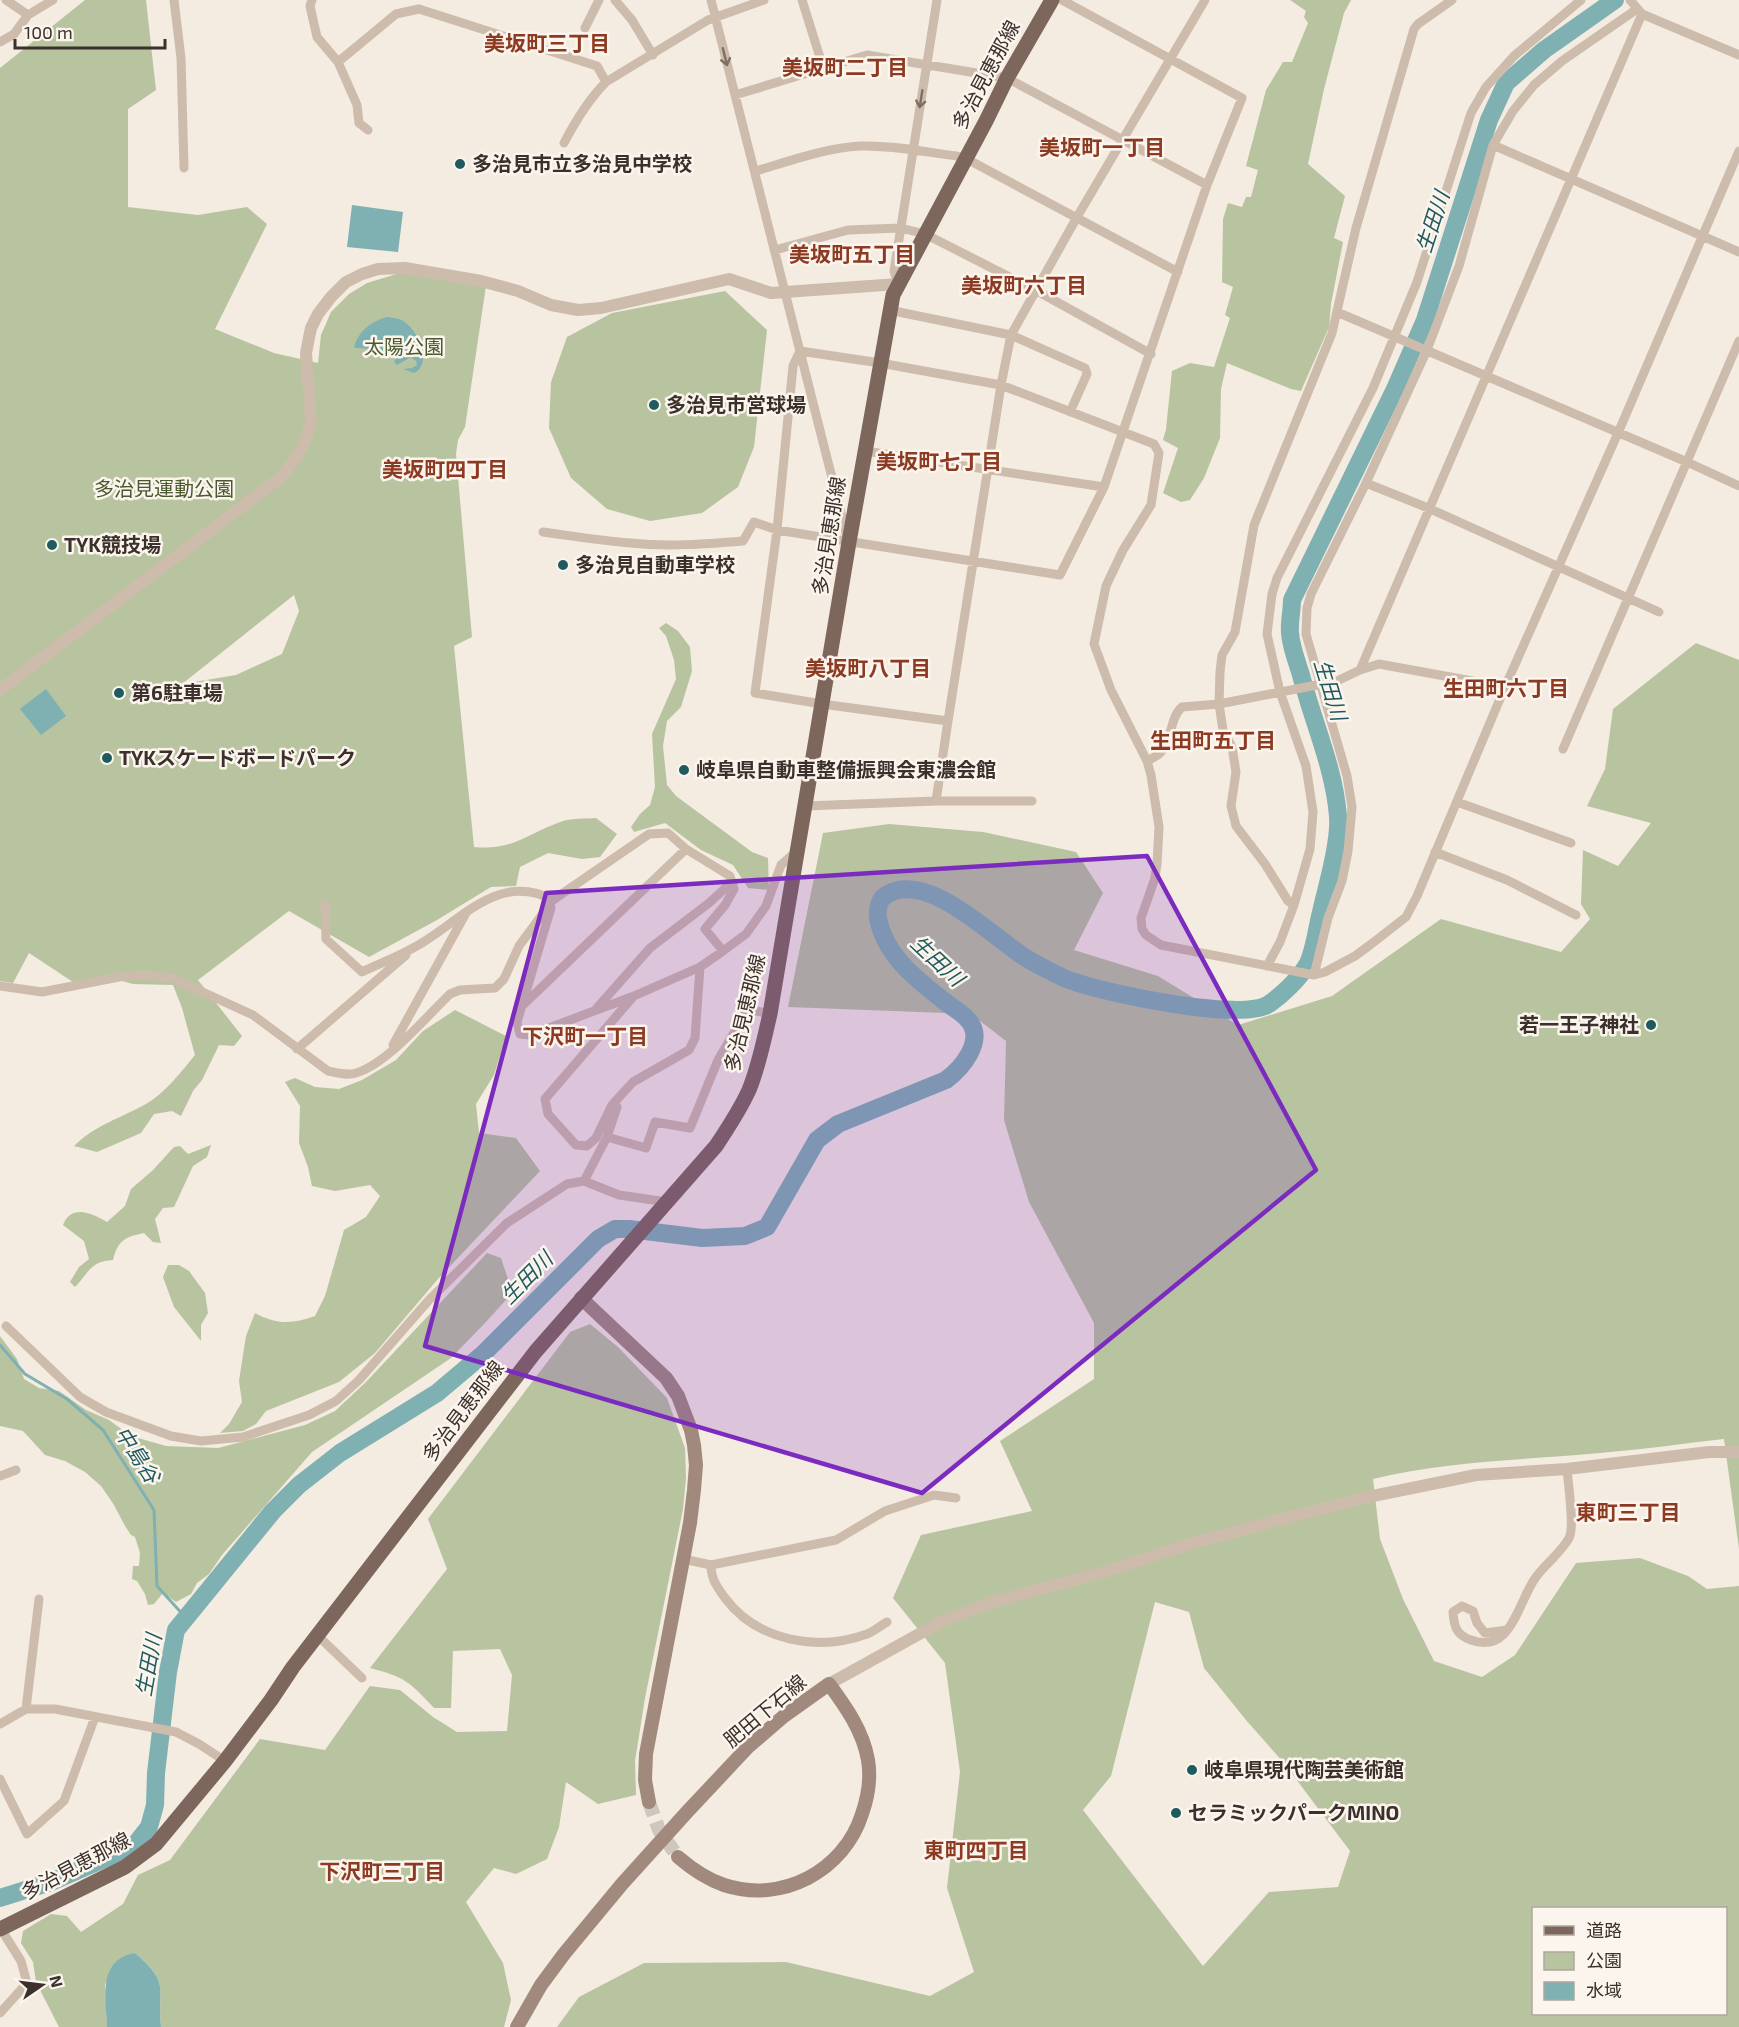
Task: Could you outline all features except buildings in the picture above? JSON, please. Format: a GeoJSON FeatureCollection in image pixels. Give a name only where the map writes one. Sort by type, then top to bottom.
{"type":"FeatureCollection","features":[{"type":"Feature","properties":{"kind":"main road","name":"多治見恵那線"},"geometry":{"type":"LineString","coordinates":[[1,1929],[125,1867],[156,1844],[225,1761],[317,1635],[536,1351],[716,1146],[734,1118],[749,1090],[770,1014],[889,310],[898,284],[1007,78],[1052,0]]}},
{"type":"Feature","properties":{"kind":"main road"},"geometry":{"type":"LineString","coordinates":[[581,1298],[666,1378],[678,1396],[693,1437],[696,1464],[694,1490],[646,1754],[645,1780],[649,1802]]}},
{"type":"Feature","properties":{"kind":"main road","name":"肥田下石線"},"geometry":{"type":"LineString","coordinates":[[517,2027],[541,1985],[564,1954],[622,1884],[687,1812],[748,1747],[784,1716],[829,1684],[852,1716],[868,1760],[866,1803],[858,1827],[847,1847],[819,1873],[790,1886],[771,1890],[750,1890],[724,1885],[696,1872],[678,1857]]}},
{"type":"Feature","properties":{"kind":"street"},"geometry":{"type":"LineString","coordinates":[[6,0],[28,15]]}},
{"type":"Feature","properties":{"kind":"street"},"geometry":{"type":"LineString","coordinates":[[0,42],[14,34],[28,15],[53,0]]}},
{"type":"Feature","properties":{"kind":"street"},"geometry":{"type":"LineString","coordinates":[[174,0],[181,58],[184,168]]}},
{"type":"Feature","properties":{"kind":"street"},"geometry":{"type":"LineString","coordinates":[[312,0],[310,6],[316,37],[338,62],[357,105],[359,123],[368,130]]}},
{"type":"Feature","properties":{"kind":"street"},"geometry":{"type":"LineString","coordinates":[[585,28],[599,0]]}},
{"type":"Feature","properties":{"kind":"street"},"geometry":{"type":"LineString","coordinates":[[615,0],[632,20],[653,55]]}},
{"type":"Feature","properties":{"kind":"street"},"geometry":{"type":"LineString","coordinates":[[711,0],[787,293],[841,519],[849,542]]}},
{"type":"Feature","properties":{"kind":"street"},"geometry":{"type":"LineString","coordinates":[[564,143],[579,115],[606,82],[715,17],[764,0]]}},
{"type":"Feature","properties":{"kind":"street"},"geometry":{"type":"LineString","coordinates":[[802,0],[823,67]]}},
{"type":"Feature","properties":{"kind":"street"},"geometry":{"type":"LineString","coordinates":[[0,690],[281,477],[296,458],[306,439],[311,422],[306,353],[311,328],[331,297],[346,282],[362,274],[378,269],[416,270],[481,281],[518,291],[551,305],[578,310],[601,308],[729,279],[771,292],[787,293],[898,284],[894,271],[937,0]]}},
{"type":"Feature","properties":{"kind":"street"},"geometry":{"type":"LineString","coordinates":[[543,532],[664,545],[743,541],[754,522],[777,530],[1060,575],[1104,487],[1207,185],[1242,98],[1062,0]]}},
{"type":"Feature","properties":{"kind":"street"},"geometry":{"type":"LineString","coordinates":[[936,801],[987,470],[1011,335],[1077,217],[1205,0]]}},
{"type":"Feature","properties":{"kind":"street"},"geometry":{"type":"LineString","coordinates":[[1294,905],[1288,901],[1265,864],[1236,826],[1231,806],[1235,764],[1232,747],[1223,730],[1219,704],[1222,655],[1235,633],[1254,525],[1332,333],[1356,228],[1414,29],[1452,0]]}},
{"type":"Feature","properties":{"kind":"street"},"geometry":{"type":"LineString","coordinates":[[1267,966],[1280,942],[1294,905],[1310,849],[1312,812],[1306,766],[1280,692],[1267,634],[1272,594],[1277,578],[1373,387],[1416,282],[1471,113],[1486,87],[1514,56],[1581,0]]}},
{"type":"Feature","properties":{"kind":"street"},"geometry":{"type":"LineString","coordinates":[[1630,0],[1639,12],[1739,55]]}},
{"type":"Feature","properties":{"kind":"street"},"geometry":{"type":"LineString","coordinates":[[338,62],[396,14],[419,9],[597,66],[606,82]]}},
{"type":"Feature","properties":{"kind":"street"},"geometry":{"type":"LineString","coordinates":[[1314,975],[1328,918],[1342,881],[1348,851],[1352,807],[1347,776],[1306,634],[1307,608],[1318,578],[1366,483],[1427,350],[1460,266],[1493,145],[1513,111],[1534,85],[1562,61],[1639,12]]}},
{"type":"Feature","properties":{"kind":"street"},"geometry":{"type":"LineString","coordinates":[[1360,670],[1571,179],[1639,12]]}},
{"type":"Feature","properties":{"kind":"street"},"geometry":{"type":"LineString","coordinates":[[735,94],[867,55],[1007,78],[1207,185]]}},
{"type":"Feature","properties":{"kind":"street"},"geometry":{"type":"LineString","coordinates":[[1493,145],[1739,252]]}},
{"type":"Feature","properties":{"kind":"street"},"geometry":{"type":"LineString","coordinates":[[756,171],[812,154],[857,146],[913,150],[966,158],[1178,272]]}},
{"type":"Feature","properties":{"kind":"street"},"geometry":{"type":"LineString","coordinates":[[800,351],[1001,385],[1154,444],[1159,453],[1151,505],[1123,550],[1106,586],[1094,644],[1111,690],[1147,761],[1151,775],[1159,827],[1157,864],[1155,878],[1141,918],[1142,929],[1146,935],[1161,945],[1314,975],[1355,956],[1406,917],[1417,896],[1505,687],[1618,434],[1739,151]]}},
{"type":"Feature","properties":{"kind":"street"},"geometry":{"type":"LineString","coordinates":[[775,249],[848,230],[901,228],[925,234],[1037,291],[1151,354]]}},
{"type":"Feature","properties":{"kind":"street"},"geometry":{"type":"LineString","coordinates":[[889,310],[1011,335],[1085,368],[1087,374],[1070,412]]}},
{"type":"Feature","properties":{"kind":"street"},"geometry":{"type":"LineString","coordinates":[[1337,312],[1739,486]]}},
{"type":"Feature","properties":{"kind":"street"},"geometry":{"type":"LineString","coordinates":[[1563,749],[1739,341]]}},
{"type":"Feature","properties":{"kind":"street"},"geometry":{"type":"LineString","coordinates":[[800,351],[793,366],[777,530],[755,693],[948,721]]}},
{"type":"Feature","properties":{"kind":"street"},"geometry":{"type":"LineString","coordinates":[[865,451],[1104,487]]}},
{"type":"Feature","properties":{"kind":"street"},"geometry":{"type":"LineString","coordinates":[[1366,483],[1428,508],[1659,612]]}},
{"type":"Feature","properties":{"kind":"street"},"geometry":{"type":"LineString","coordinates":[[1147,761],[1161,753],[1166,745],[1177,711],[1182,707],[1219,704],[1337,681],[1379,664],[1505,687]]}},
{"type":"Feature","properties":{"kind":"street"},"geometry":{"type":"LineString","coordinates":[[805,806],[936,801],[1032,801]]}},
{"type":"Feature","properties":{"kind":"street"},"geometry":{"type":"LineString","coordinates":[[1457,802],[1571,843]]}},
{"type":"Feature","properties":{"kind":"street"},"geometry":{"type":"LineString","coordinates":[[0,986],[42,992],[124,976],[147,975],[172,978],[252,1015],[328,1071],[339,1074],[356,1073],[386,1057],[450,994],[460,990],[495,988],[504,979],[519,946],[553,900],[649,834],[668,832],[686,849],[730,876],[734,889],[705,929],[723,951]]}},
{"type":"Feature","properties":{"kind":"street"},"geometry":{"type":"LineString","coordinates":[[521,1007],[686,849]]}},
{"type":"Feature","properties":{"kind":"street"},"geometry":{"type":"LineString","coordinates":[[553,900],[517,1022],[520,1034],[530,1035],[595,1011],[700,967],[746,934],[766,906],[781,865],[797,851]]}},
{"type":"Feature","properties":{"kind":"street"},"geometry":{"type":"LineString","coordinates":[[1436,852],[1507,880],[1576,915]]}},
{"type":"Feature","properties":{"kind":"street"},"geometry":{"type":"LineString","coordinates":[[595,1011],[650,948],[709,903],[732,882]]}},
{"type":"Feature","properties":{"kind":"street"},"geometry":{"type":"LineString","coordinates":[[297,1049],[414,948],[494,895],[509,891],[538,892],[553,900]]}},
{"type":"Feature","properties":{"kind":"street"},"geometry":{"type":"LineString","coordinates":[[325,904],[326,939],[362,972],[414,948]]}},
{"type":"Feature","properties":{"kind":"street"},"geometry":{"type":"LineString","coordinates":[[386,1057],[468,911]]}},
{"type":"Feature","properties":{"kind":"street"},"geometry":{"type":"LineString","coordinates":[[584,1181],[607,1137],[620,1099],[633,1082],[689,1050],[695,1038],[700,967]]}},
{"type":"Feature","properties":{"kind":"street"},"geometry":{"type":"LineString","coordinates":[[620,1099],[612,1104],[596,1138],[587,1146],[576,1145],[569,1139],[548,1114],[545,1099],[634,996]]}},
{"type":"Feature","properties":{"kind":"street"},"geometry":{"type":"LineString","coordinates":[[607,1137],[646,1148],[655,1122],[690,1128],[718,1060],[748,1009],[770,1014]]}},
{"type":"Feature","properties":{"kind":"street"},"geometry":{"type":"LineString","coordinates":[[6,1326],[81,1397],[106,1412],[171,1436],[201,1441],[243,1437],[309,1415],[336,1401],[359,1380],[429,1300],[507,1223],[567,1184],[584,1181],[619,1195],[667,1202]]}},
{"type":"Feature","properties":{"kind":"street"},"geometry":{"type":"LineString","coordinates":[[829,1684],[939,1623],[989,1603],[1107,1571],[1196,1542],[1352,1500],[1416,1485],[1476,1475],[1567,1469],[1709,1452],[1739,1452]]}},
{"type":"Feature","properties":{"kind":"street"},"geometry":{"type":"LineString","coordinates":[[1507,1630],[1485,1633],[1477,1623],[1473,1611],[1462,1606],[1453,1612],[1454,1626],[1462,1637],[1479,1643],[1495,1642],[1507,1630],[1514,1623],[1534,1580],[1569,1538],[1571,1524],[1567,1469]]}},
{"type":"Feature","properties":{"kind":"street"},"geometry":{"type":"LineString","coordinates":[[0,1476],[16,1470]]}},
{"type":"Feature","properties":{"kind":"street"},"geometry":{"type":"LineString","coordinates":[[683,1559],[711,1565],[836,1540],[885,1511],[934,1495],[956,1498]]}},
{"type":"Feature","properties":{"kind":"street"},"geometry":{"type":"LineString","coordinates":[[711,1565],[711,1576],[732,1608],[773,1634],[795,1641],[841,1641],[868,1634],[886,1622]]}},
{"type":"Feature","properties":{"kind":"street"},"geometry":{"type":"LineString","coordinates":[[26,1709],[39,1599]]}},
{"type":"Feature","properties":{"kind":"street"},"geometry":{"type":"LineString","coordinates":[[317,1635],[362,1678]]}},
{"type":"Feature","properties":{"kind":"street"},"geometry":{"type":"LineString","coordinates":[[0,1724],[26,1709],[55,1709],[176,1732],[200,1744],[225,1761]]}},
{"type":"Feature","properties":{"kind":"street"},"geometry":{"type":"LineString","coordinates":[[0,1779],[27,1834],[64,1801],[95,1717]]}},
{"type":"Feature","properties":{"kind":"street"},"geometry":{"type":"LineString","coordinates":[[0,2013],[27,1983],[21,1961],[1,1929]]}},
{"type":"Feature","properties":{"kind":"highlighted area"},"geometry":{"type":"Polygon","coordinates":[[[1147,856],[1316,1170],[922,1493],[425,1346],[546,893],[1147,856]]]}},
{"type":"Feature","properties":{"kind":"green space"},"geometry":{"type":"Polygon","coordinates":[[[85,0],[146,0],[156,90],[128,109],[128,207],[198,215],[247,207],[267,224],[215,329],[274,353],[318,363],[321,335],[331,312],[349,294],[367,283],[400,273],[486,286],[465,427],[458,440],[456,454],[472,637],[454,646],[474,847],[500,846],[511,843],[551,825],[575,819],[596,818],[617,834],[600,857],[582,859],[548,853],[520,867],[516,886],[491,887],[369,957],[289,911],[198,980],[242,1036],[234,1046],[219,1045],[181,1116],[172,1111],[154,1114],[141,1133],[97,1152],[74,1146],[99,1127],[137,1109],[160,1094],[195,1055],[173,985],[133,984],[108,977],[76,984],[29,953],[13,983],[0,981],[0,68],[85,0]],[[294,595],[182,684],[236,675],[282,654],[299,611],[294,595]]]}},
{"type":"Feature","properties":{"kind":"green space"},"geometry":{"type":"Polygon","coordinates":[[[1290,0],[1351,0],[1344,13],[1324,89],[1308,164],[1345,196],[1334,238],[1343,242],[1329,327],[1301,391],[1227,363],[1221,389],[1220,438],[1204,478],[1190,500],[1181,502],[1163,493],[1178,448],[1163,440],[1172,371],[1190,363],[1214,367],[1230,318],[1225,315],[1233,287],[1222,282],[1223,219],[1228,203],[1242,207],[1246,197],[1251,197],[1258,170],[1246,166],[1266,90],[1283,62],[1292,62],[1308,23],[1304,17],[1306,11],[1290,0]]]}},
{"type":"Feature","properties":{"kind":"green space","name":"多治見市営球場"},"geometry":{"type":"Polygon","coordinates":[[[725,291],[767,330],[754,447],[738,487],[702,513],[650,521],[607,509],[571,478],[549,428],[551,382],[567,337],[612,313],[725,291]]]}},
{"type":"Feature","properties":{"kind":"green space"},"geometry":{"type":"Polygon","coordinates":[[[666,623],[678,631],[690,647],[692,671],[681,707],[667,721],[663,746],[667,785],[676,796],[752,852],[768,858],[769,890],[748,888],[733,865],[701,850],[665,823],[634,832],[631,827],[650,805],[655,787],[652,734],[676,679],[674,660],[666,636],[659,628],[666,623]]]}},
{"type":"Feature","properties":{"kind":"green space"},"geometry":{"type":"Polygon","coordinates":[[[1696,643],[1739,660],[1739,1549],[1724,1439],[1624,1451],[1461,1464],[1373,1479],[1380,1539],[1403,1599],[1434,1661],[1482,1677],[1515,1655],[1576,1563],[1640,1558],[1688,1576],[1707,1589],[1739,1586],[1739,2027],[557,2027],[579,1997],[644,1963],[786,1962],[930,1996],[974,1972],[947,1888],[960,1772],[945,1663],[893,1598],[921,1535],[1032,1511],[1000,1441],[1094,1379],[1094,1323],[1029,1202],[1004,1120],[1006,1041],[971,1014],[788,1007],[823,833],[889,824],[983,832],[1076,852],[1103,893],[1074,950],[1158,976],[1238,1025],[1332,996],[1441,919],[1561,952],[1590,919],[1581,904],[1583,850],[1618,866],[1651,823],[1587,806],[1605,769],[1613,709],[1696,643]],[[1155,1602],[1111,1776],[1083,1810],[1203,1966],[1269,1892],[1338,1887],[1350,1851],[1284,1763],[1204,1668],[1189,1612],[1155,1602]]]}},
{"type":"Feature","properties":{"kind":"green space"},"geometry":{"type":"Polygon","coordinates":[[[455,1010],[506,1036],[494,1075],[476,1104],[479,1133],[516,1138],[540,1171],[438,1279],[375,1353],[339,1382],[266,1411],[256,1424],[243,1431],[220,1433],[229,1424],[242,1402],[239,1381],[246,1336],[255,1313],[270,1320],[285,1322],[315,1316],[325,1296],[344,1230],[366,1217],[380,1196],[370,1185],[335,1191],[312,1186],[299,1143],[300,1106],[285,1082],[295,1078],[315,1087],[339,1089],[362,1080],[396,1060],[423,1031],[455,1010]]]}},
{"type":"Feature","properties":{"kind":"green space"},"geometry":{"type":"Polygon","coordinates":[[[211,1145],[207,1157],[193,1166],[174,1207],[163,1208],[155,1219],[161,1243],[153,1242],[144,1233],[123,1240],[113,1260],[95,1265],[75,1287],[70,1282],[79,1267],[89,1259],[84,1241],[63,1225],[67,1218],[77,1212],[83,1212],[107,1222],[125,1206],[131,1189],[174,1147],[180,1146],[188,1154],[211,1145]]]}},
{"type":"Feature","properties":{"kind":"green space"},"geometry":{"type":"Polygon","coordinates":[[[487,1253],[501,1258],[508,1279],[506,1300],[451,1358],[312,1452],[222,1555],[209,1574],[197,1583],[191,1594],[176,1602],[163,1593],[154,1604],[148,1605],[145,1594],[137,1581],[132,1579],[133,1566],[139,1566],[140,1553],[135,1537],[125,1526],[101,1486],[85,1472],[65,1461],[45,1455],[23,1431],[0,1426],[0,1336],[17,1359],[24,1379],[39,1388],[59,1391],[86,1410],[109,1420],[131,1436],[166,1446],[218,1448],[305,1425],[335,1411],[366,1382],[487,1253]]]}},
{"type":"Feature","properties":{"kind":"green space"},"geometry":{"type":"Polygon","coordinates":[[[168,1265],[179,1265],[189,1271],[205,1293],[208,1313],[201,1325],[201,1341],[174,1307],[163,1277],[168,1265]]]}},
{"type":"Feature","properties":{"kind":"green space"},"geometry":{"type":"Polygon","coordinates":[[[590,1324],[618,1347],[667,1398],[685,1448],[686,1478],[683,1509],[645,1698],[635,1761],[636,1795],[598,1804],[566,1782],[559,1827],[547,1859],[516,1874],[494,1868],[466,1902],[503,1963],[511,2000],[504,2027],[161,2027],[161,1994],[158,1979],[135,1953],[105,1984],[107,2027],[59,2027],[36,1982],[33,1962],[21,1943],[23,1931],[51,1914],[67,1916],[81,1932],[123,1904],[138,1875],[170,1860],[260,1739],[325,1750],[370,1686],[400,1690],[433,1717],[457,1732],[507,1731],[512,1675],[500,1649],[453,1651],[451,1708],[434,1708],[406,1682],[391,1674],[370,1668],[447,1569],[428,1519],[570,1332],[590,1324]]]}},
{"type":"Feature","properties":{"kind":"water"},"geometry":{"type":"Polygon","coordinates":[[[352,205],[403,212],[398,252],[347,247],[352,205]]]}},
{"type":"Feature","properties":{"kind":"water"},"geometry":{"type":"Polygon","coordinates":[[[387,317],[406,323],[419,340],[422,348],[422,363],[420,369],[414,373],[403,369],[417,365],[411,357],[397,365],[394,362],[396,358],[376,349],[355,348],[354,346],[366,327],[387,317]]]}},
{"type":"Feature","properties":{"kind":"water"},"geometry":{"type":"Polygon","coordinates":[[[46,689],[66,716],[41,735],[20,709],[46,689]]]}},
{"type":"Feature","properties":{"kind":"water"},"geometry":{"type":"Polygon","coordinates":[[[135,1953],[158,1979],[161,1994],[161,2027],[107,2027],[105,1993],[109,1972],[114,1963],[135,1953]]]}},
{"type":"Feature","properties":{"kind":"waterway","name":"生田川"},"geometry":{"type":"LineString","coordinates":[[0,1898],[51,1882],[134,1846],[149,1827],[155,1805],[156,1773],[168,1672],[176,1630],[273,1511],[299,1485],[340,1453],[437,1393],[482,1355],[598,1239],[615,1229],[702,1238],[745,1236],[767,1227],[817,1140],[838,1124],[946,1080],[959,1069],[973,1045],[973,1029],[965,1016],[905,967],[888,945],[878,918],[882,898],[904,889],[921,891],[957,908],[1026,958],[1059,976],[1095,988],[1146,999],[1205,1008],[1254,1009],[1269,1004],[1300,976],[1307,965],[1313,947],[1335,851],[1338,816],[1328,762],[1292,644],[1290,629],[1292,600],[1395,389],[1425,320],[1489,120],[1506,83],[1544,50],[1615,0]]}},
{"type":"Feature","properties":{"kind":"waterway","name":"中島谷"},"geometry":{"type":"LineString","coordinates":[[0,1345],[25,1374],[67,1399],[103,1430],[154,1510],[157,1586],[186,1618]]}},
{"type":"Feature","properties":{"kind":"tunnel"},"geometry":{"type":"LineString","coordinates":[[649,1802],[659,1830],[678,1857]]}},
{"type":"Feature","properties":{"kind":"place","name":"多治見市立多治見中学校"},"geometry":{"type":"Point","coordinates":[460,164]}},
{"type":"Feature","properties":{"kind":"place","name":"多治見市営球場"},"geometry":{"type":"Point","coordinates":[654,405]}},
{"type":"Feature","properties":{"kind":"place","name":"TYK競技場"},"geometry":{"type":"Point","coordinates":[52,545]}},
{"type":"Feature","properties":{"kind":"place","name":"多治見自動車学校"},"geometry":{"type":"Point","coordinates":[563,565]}},
{"type":"Feature","properties":{"kind":"place","name":"第6駐車場"},"geometry":{"type":"Point","coordinates":[119,693]}},
{"type":"Feature","properties":{"kind":"place","name":"TYKスケードボードパーク"},"geometry":{"type":"Point","coordinates":[107,758]}},
{"type":"Feature","properties":{"kind":"place","name":"岐阜県自動車整備振興会東濃会館"},"geometry":{"type":"Point","coordinates":[684,770]}},
{"type":"Feature","properties":{"kind":"place","name":"若一王子神社"},"geometry":{"type":"Point","coordinates":[1651,1025]}},
{"type":"Feature","properties":{"kind":"place","name":"岐阜県現代陶芸美術館"},"geometry":{"type":"Point","coordinates":[1192,1770]}},
{"type":"Feature","properties":{"kind":"place","name":"セラミックパークMINO"},"geometry":{"type":"Point","coordinates":[1176,1813]}},
{"type":"Feature","properties":{"kind":"district","name":"美坂町三丁目"},"geometry":{"type":"Point","coordinates":[547,44]}},
{"type":"Feature","properties":{"kind":"district","name":"美坂町二丁目"},"geometry":{"type":"Point","coordinates":[845,68]}},
{"type":"Feature","properties":{"kind":"district","name":"美坂町一丁目"},"geometry":{"type":"Point","coordinates":[1102,148]}},
{"type":"Feature","properties":{"kind":"district","name":"美坂町五丁目"},"geometry":{"type":"Point","coordinates":[852,255]}},
{"type":"Feature","properties":{"kind":"district","name":"美坂町六丁目"},"geometry":{"type":"Point","coordinates":[1024,286]}},
{"type":"Feature","properties":{"kind":"district","name":"美坂町七丁目"},"geometry":{"type":"Point","coordinates":[939,462]}},
{"type":"Feature","properties":{"kind":"district","name":"美坂町四丁目"},"geometry":{"type":"Point","coordinates":[445,470]}},
{"type":"Feature","properties":{"kind":"district","name":"美坂町八丁目"},"geometry":{"type":"Point","coordinates":[868,669]}},
{"type":"Feature","properties":{"kind":"district","name":"生田町六丁目"},"geometry":{"type":"Point","coordinates":[1506,689]}},
{"type":"Feature","properties":{"kind":"district","name":"生田町五丁目"},"geometry":{"type":"Point","coordinates":[1213,741]}},
{"type":"Feature","properties":{"kind":"district","name":"下沢町一丁目"},"geometry":{"type":"Point","coordinates":[585,1037]}},
{"type":"Feature","properties":{"kind":"district","name":"東町三丁目"},"geometry":{"type":"Point","coordinates":[1628,1513]}},
{"type":"Feature","properties":{"kind":"district","name":"東町四丁目"},"geometry":{"type":"Point","coordinates":[976,1851]}},
{"type":"Feature","properties":{"kind":"district","name":"下沢町三丁目"},"geometry":{"type":"Point","coordinates":[382,1872]}},
{"type":"Feature","properties":{"kind":"park label","name":"太陽公園"},"geometry":{"type":"Point","coordinates":[404,347]}},
{"type":"Feature","properties":{"kind":"park label","name":"多治見運動公園"},"geometry":{"type":"Point","coordinates":[164,489]}}]}
